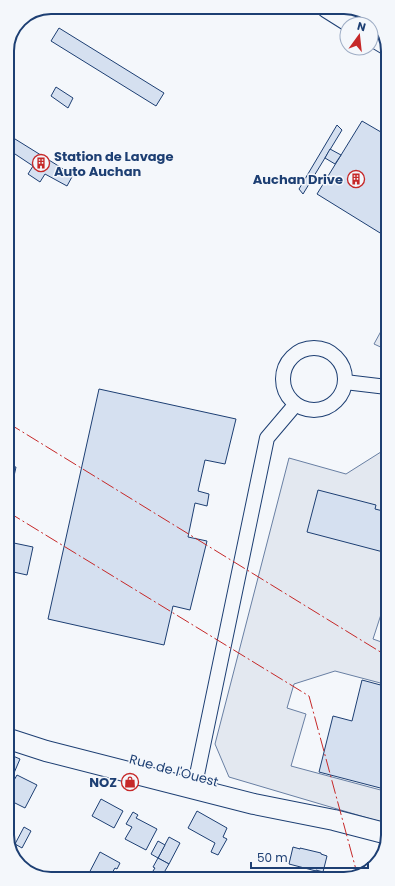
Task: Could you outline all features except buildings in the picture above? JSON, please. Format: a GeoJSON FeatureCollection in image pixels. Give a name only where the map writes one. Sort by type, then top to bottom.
{"type":"FeatureCollection","features":[{"type":"Feature","properties":{"kind":"main road","name":"Rue de l'Ouest"},"geometry":{"type":"LineString","coordinates":[[14,739],[92,749],[196,782],[223,783],[334,820],[381,832]]}},
{"type":"Feature","properties":{"kind":"street"},"geometry":{"type":"LineString","coordinates":[[313,348],[327,351],[340,363],[344,372],[345,382],[343,392],[338,400],[330,406],[318,410],[306,410],[296,405],[288,398],[282,379],[288,361],[295,354],[304,350],[313,348]]}},
{"type":"Feature","properties":{"kind":"street"},"geometry":{"type":"LineString","coordinates":[[345,382],[381,386]]}},
{"type":"Feature","properties":{"kind":"street"},"geometry":{"type":"LineString","coordinates":[[196,782],[267,438],[296,405]]}},
{"type":"Feature","properties":{"kind":"shaded area"},"geometry":{"type":"Polygon","coordinates":[[[381,331],[381,347],[374,344],[381,331]]]}},
{"type":"Feature","properties":{"kind":"shaded area"},"geometry":{"type":"Polygon","coordinates":[[[381,452],[381,614],[373,639],[381,642],[381,683],[335,671],[294,684],[287,708],[306,714],[291,766],[381,790],[381,822],[229,777],[215,744],[289,458],[346,474],[381,452]]]}},
{"type":"Feature","properties":{"kind":"power"},"geometry":{"type":"LineString","coordinates":[[14,427],[381,652]]}},
{"type":"Feature","properties":{"kind":"power"},"geometry":{"type":"LineString","coordinates":[[14,516],[309,696],[356,870]]}},
{"type":"Feature","properties":{"kind":"place","name":"Station de Lavage Auto Auchan"},"geometry":{"type":"Point","coordinates":[41,163]}},
{"type":"Feature","properties":{"kind":"place","name":"Auchan Drive"},"geometry":{"type":"Point","coordinates":[356,179]}},
{"type":"Feature","properties":{"kind":"place","name":"NOZ"},"geometry":{"type":"Point","coordinates":[130,782]}}]}
